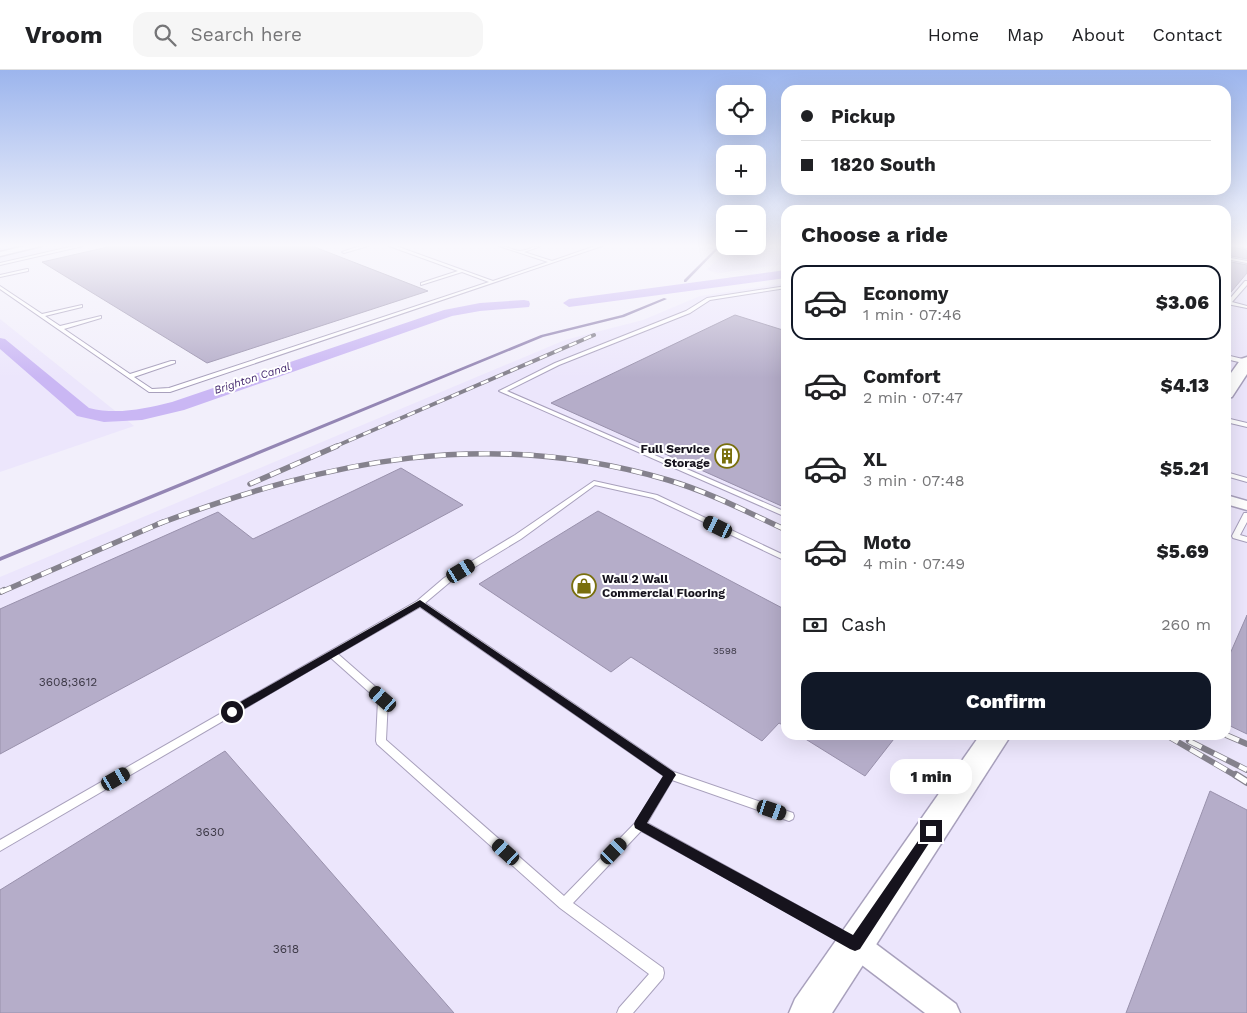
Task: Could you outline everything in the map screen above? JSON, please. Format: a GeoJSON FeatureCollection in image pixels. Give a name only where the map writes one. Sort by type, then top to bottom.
{"type":"FeatureCollection","features":[{"type":"Feature","properties":{"kind":"street"},"geometry":{"type":"LineString","coordinates":[[1231,387],[1243,371]]}},
{"type":"Feature","properties":{"kind":"street"},"geometry":{"type":"LineString","coordinates":[[1231,501],[1247,506]]}},
{"type":"Feature","properties":{"kind":"street"},"geometry":{"type":"LineString","coordinates":[[809,1013],[993,740]]}},
{"type":"Feature","properties":{"kind":"street"},"geometry":{"type":"LineString","coordinates":[[855,944],[947,1013]]}},
{"type":"Feature","properties":{"kind":"lane"},"geometry":{"type":"LineString","coordinates":[[4,290],[150,391],[170,390],[469,290]]}},
{"type":"Feature","properties":{"kind":"lane"},"geometry":{"type":"LineString","coordinates":[[767,290],[709,299],[688,312],[557,364],[502,391],[781,513]]}},
{"type":"Feature","properties":{"kind":"lane"},"geometry":{"type":"LineString","coordinates":[[1231,304],[1247,307]]}},
{"type":"Feature","properties":{"kind":"lane"},"geometry":{"type":"LineString","coordinates":[[42,316],[80,306]]}},
{"type":"Feature","properties":{"kind":"lane"},"geometry":{"type":"LineString","coordinates":[[60,328],[99,317]]}},
{"type":"Feature","properties":{"kind":"lane"},"geometry":{"type":"LineString","coordinates":[[1231,361],[1243,371]]}},
{"type":"Feature","properties":{"kind":"lane"},"geometry":{"type":"LineString","coordinates":[[130,376],[173,362]]}},
{"type":"Feature","properties":{"kind":"lane"},"geometry":{"type":"LineString","coordinates":[[1231,421],[1247,425]]}},
{"type":"Feature","properties":{"kind":"lane"},"geometry":{"type":"LineString","coordinates":[[1231,475],[1247,480]]}},
{"type":"Feature","properties":{"kind":"lane"},"geometry":{"type":"LineString","coordinates":[[0,846],[420,603],[447,580],[518,537],[594,483],[655,496],[781,558]]}},
{"type":"Feature","properties":{"kind":"lane"},"geometry":{"type":"LineString","coordinates":[[1247,515],[1236,536],[1247,540]]}},
{"type":"Feature","properties":{"kind":"lane"},"geometry":{"type":"LineString","coordinates":[[420,603],[670,775],[789,816]]}},
{"type":"Feature","properties":{"kind":"lane"},"geometry":{"type":"LineString","coordinates":[[332,654],[383,699],[380,741],[564,904],[658,973],[624,1013]]}},
{"type":"Feature","properties":{"kind":"lane"},"geometry":{"type":"LineString","coordinates":[[564,904],[640,824],[670,775]]}},
{"type":"Feature","properties":{"kind":"lane"},"geometry":{"type":"LineString","coordinates":[[640,824],[855,944]]}},
{"type":"Feature","properties":{"kind":"shaded area"},"geometry":{"type":"Polygon","coordinates":[[[740,290],[781,290],[781,740],[1231,740],[1231,290],[1247,290],[1247,1013],[0,1013],[0,577],[565,340],[643,320],[700,296],[740,290]]]}},
{"type":"Feature","properties":{"kind":"shaded area"},"geometry":{"type":"Polygon","coordinates":[[[0,319],[134,426],[0,472],[0,319]]]}},
{"type":"Feature","properties":{"kind":"building"},"geometry":{"type":"Polygon","coordinates":[[[88,290],[428,291],[207,363],[88,290]]]}},
{"type":"Feature","properties":{"kind":"building","name":"Full Service Storage"},"geometry":{"type":"Polygon","coordinates":[[[735,315],[781,329],[781,506],[551,403],[735,315]]]}},
{"type":"Feature","properties":{"kind":"building"},"geometry":{"type":"Polygon","coordinates":[[[401,468],[463,505],[0,754],[0,609],[218,512],[253,539],[401,468]]]}},
{"type":"Feature","properties":{"kind":"building"},"geometry":{"type":"Polygon","coordinates":[[[598,511],[781,607],[781,724],[779,723],[762,741],[631,657],[611,672],[479,584],[598,511]]]}},
{"type":"Feature","properties":{"kind":"building"},"geometry":{"type":"Polygon","coordinates":[[[1247,615],[1247,734],[1231,726],[1231,652],[1247,615]]]}},
{"type":"Feature","properties":{"kind":"building"},"geometry":{"type":"Polygon","coordinates":[[[807,740],[893,740],[865,776],[807,740]]]}},
{"type":"Feature","properties":{"kind":"building"},"geometry":{"type":"Polygon","coordinates":[[[225,751],[454,1013],[0,1013],[0,890],[225,751]]]}},
{"type":"Feature","properties":{"kind":"building"},"geometry":{"type":"Polygon","coordinates":[[[1210,791],[1247,810],[1247,1013],[1126,1013],[1210,791]]]}},
{"type":"Feature","properties":{"kind":"waterway","name":"Brighton Canal"},"geometry":{"type":"LineString","coordinates":[[569,303],[666,290]]}},
{"type":"Feature","properties":{"kind":"waterway"},"geometry":{"type":"LineString","coordinates":[[0,559],[542,336],[623,316],[665,299]]}},
{"type":"Feature","properties":{"kind":"waterway","name":"Brighton Canal"},"geometry":{"type":"LineString","coordinates":[[0,342],[83,412],[104,417],[142,415],[178,406],[449,313],[480,307],[524,304]]}},
{"type":"Feature","properties":{"kind":"railway"},"geometry":{"type":"LineString","coordinates":[[334,447],[594,335]]}},
{"type":"Feature","properties":{"kind":"railway"},"geometry":{"type":"LineString","coordinates":[[250,484],[337,446]]}},
{"type":"Feature","properties":{"kind":"railway"},"geometry":{"type":"LineString","coordinates":[[160,523],[285,483],[347,468],[410,458],[472,454],[536,456],[601,464],[683,485],[713,496],[781,528]]}},
{"type":"Feature","properties":{"kind":"railway"},"geometry":{"type":"LineString","coordinates":[[1,592],[160,523]]}},
{"type":"Feature","properties":{"kind":"railway"},"geometry":{"type":"LineString","coordinates":[[0,592],[4,590]]}},
{"type":"Feature","properties":{"kind":"railway"},"geometry":{"type":"LineString","coordinates":[[1231,737],[1247,744]]}},
{"type":"Feature","properties":{"kind":"railway"},"geometry":{"type":"LineString","coordinates":[[1175,740],[1238,777]]}},
{"type":"Feature","properties":{"kind":"railway"},"geometry":{"type":"LineString","coordinates":[[1189,741],[1247,770]]}},
{"type":"Feature","properties":{"kind":"railway"},"geometry":{"type":"LineString","coordinates":[[1236,775],[1247,782]]}},
{"type":"Feature","properties":{"kind":"place","name":"Full Service Storage"},"geometry":{"type":"Point","coordinates":[727,456]}},
{"type":"Feature","properties":{"kind":"place","name":"Wall 2 Wall Commercial Flooring"},"geometry":{"type":"Point","coordinates":[584,586]}},
{"type":"Feature","properties":{"kind":"route"},"geometry":{"type":"LineString","coordinates":[[232,712],[420,603],[670,775],[640,824],[855,944],[931,831]]}}]}
